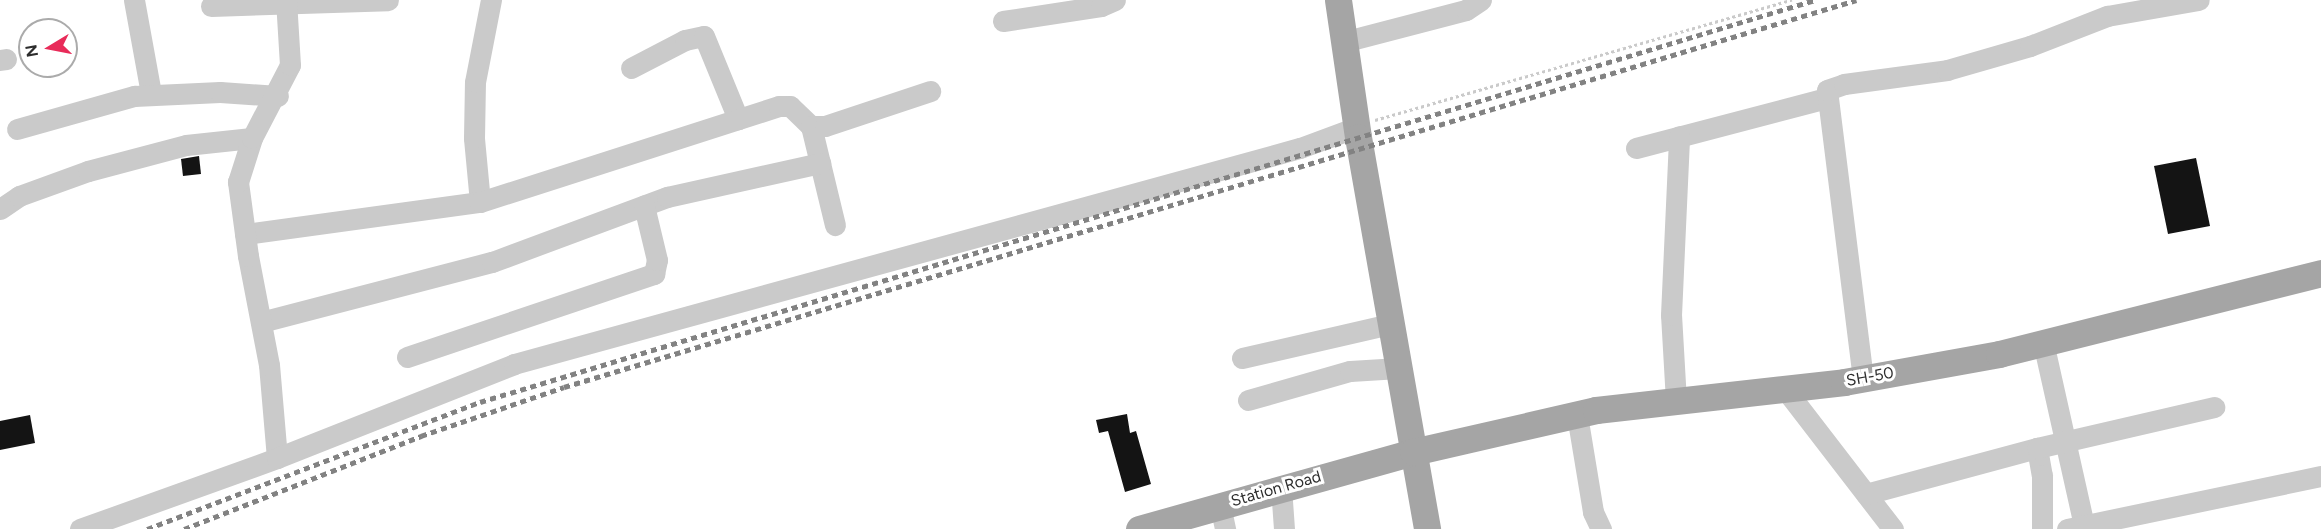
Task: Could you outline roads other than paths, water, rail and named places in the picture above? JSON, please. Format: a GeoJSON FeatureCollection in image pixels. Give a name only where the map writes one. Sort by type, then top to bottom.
{"type":"FeatureCollection","features":[{"type":"Feature","properties":{"kind":"main road"},"geometry":{"type":"LineString","coordinates":[[1338,0],[1357,127],[1427,529]]}},
{"type":"Feature","properties":{"kind":"main road","name":"SH-50"},"geometry":{"type":"LineString","coordinates":[[1413,452],[1577,415],[1863,379],[2043,342],[2321,273]]}},
{"type":"Feature","properties":{"kind":"main road","name":"Station Road"},"geometry":{"type":"LineString","coordinates":[[1139,529],[1222,517],[1281,487],[1413,452]]}},
{"type":"Feature","properties":{"kind":"street"},"geometry":{"type":"LineString","coordinates":[[134,0],[151,94]]}},
{"type":"Feature","properties":{"kind":"street"},"geometry":{"type":"LineString","coordinates":[[212,6],[286,1],[388,0]]}},
{"type":"Feature","properties":{"kind":"street"},"geometry":{"type":"LineString","coordinates":[[480,202],[474,138],[476,82],[491,0]]}},
{"type":"Feature","properties":{"kind":"street"},"geometry":{"type":"LineString","coordinates":[[1003,21],[1101,6],[1115,0]]}},
{"type":"Feature","properties":{"kind":"street"},"geometry":{"type":"LineString","coordinates":[[1343,42],[1466,10],[1480,0]]}},
{"type":"Feature","properties":{"kind":"street"},"geometry":{"type":"LineString","coordinates":[[1863,379],[1826,98],[1833,87],[1947,70],[2030,46],[2107,16],[2199,0]]}},
{"type":"Feature","properties":{"kind":"street"},"geometry":{"type":"LineString","coordinates":[[277,458],[269,365],[238,182],[252,138],[278,96],[290,65],[286,1]]}},
{"type":"Feature","properties":{"kind":"street"},"geometry":{"type":"LineString","coordinates":[[631,68],[686,39],[704,36],[738,119]]}},
{"type":"Feature","properties":{"kind":"street"},"geometry":{"type":"LineString","coordinates":[[811,126],[825,126],[930,91]]}},
{"type":"Feature","properties":{"kind":"street"},"geometry":{"type":"LineString","coordinates":[[17,129],[151,94],[278,96]]}},
{"type":"Feature","properties":{"kind":"street"},"geometry":{"type":"LineString","coordinates":[[1636,148],[1826,98]]}},
{"type":"Feature","properties":{"kind":"street"},"geometry":{"type":"LineString","coordinates":[[245,234],[480,202],[738,119],[790,106],[811,126],[836,225]]}},
{"type":"Feature","properties":{"kind":"street"},"geometry":{"type":"LineString","coordinates":[[80,529],[277,458],[514,364],[1288,151],[1357,127]]}},
{"type":"Feature","properties":{"kind":"street"},"geometry":{"type":"LineString","coordinates":[[1676,401],[1671,315],[1679,136]]}},
{"type":"Feature","properties":{"kind":"street"},"geometry":{"type":"LineString","coordinates":[[0,209],[19,196],[88,171],[186,145],[252,138]]}},
{"type":"Feature","properties":{"kind":"street"},"geometry":{"type":"LineString","coordinates":[[261,322],[492,262],[644,206],[737,179],[820,163]]}},
{"type":"Feature","properties":{"kind":"street"},"geometry":{"type":"LineString","coordinates":[[407,357],[654,274],[657,260],[644,206]]}},
{"type":"Feature","properties":{"kind":"street"},"geometry":{"type":"LineString","coordinates":[[1242,358],[1392,324]]}},
{"type":"Feature","properties":{"kind":"street"},"geometry":{"type":"LineString","coordinates":[[2043,342],[2066,441],[2076,527],[2321,476]]}},
{"type":"Feature","properties":{"kind":"street"},"geometry":{"type":"LineString","coordinates":[[1248,400],[1350,371],[1399,368]]}},
{"type":"Feature","properties":{"kind":"street"},"geometry":{"type":"LineString","coordinates":[[1785,389],[1893,529]]}},
{"type":"Feature","properties":{"kind":"street"},"geometry":{"type":"LineString","coordinates":[[1866,494],[2037,448],[2214,407]]}},
{"type":"Feature","properties":{"kind":"street"},"geometry":{"type":"LineString","coordinates":[[1577,415],[1593,512],[1601,529]]}},
{"type":"Feature","properties":{"kind":"street"},"geometry":{"type":"LineString","coordinates":[[2037,448],[2042,475],[2042,529]]}},
{"type":"Feature","properties":{"kind":"street"},"geometry":{"type":"LineString","coordinates":[[1281,487],[1284,529]]}},
{"type":"Feature","properties":{"kind":"railway"},"geometry":{"type":"LineString","coordinates":[[147,529],[480,402],[1815,0]]}},
{"type":"Feature","properties":{"kind":"railway"},"geometry":{"type":"LineString","coordinates":[[184,529],[421,436],[564,387],[1856,0]]}}]}
